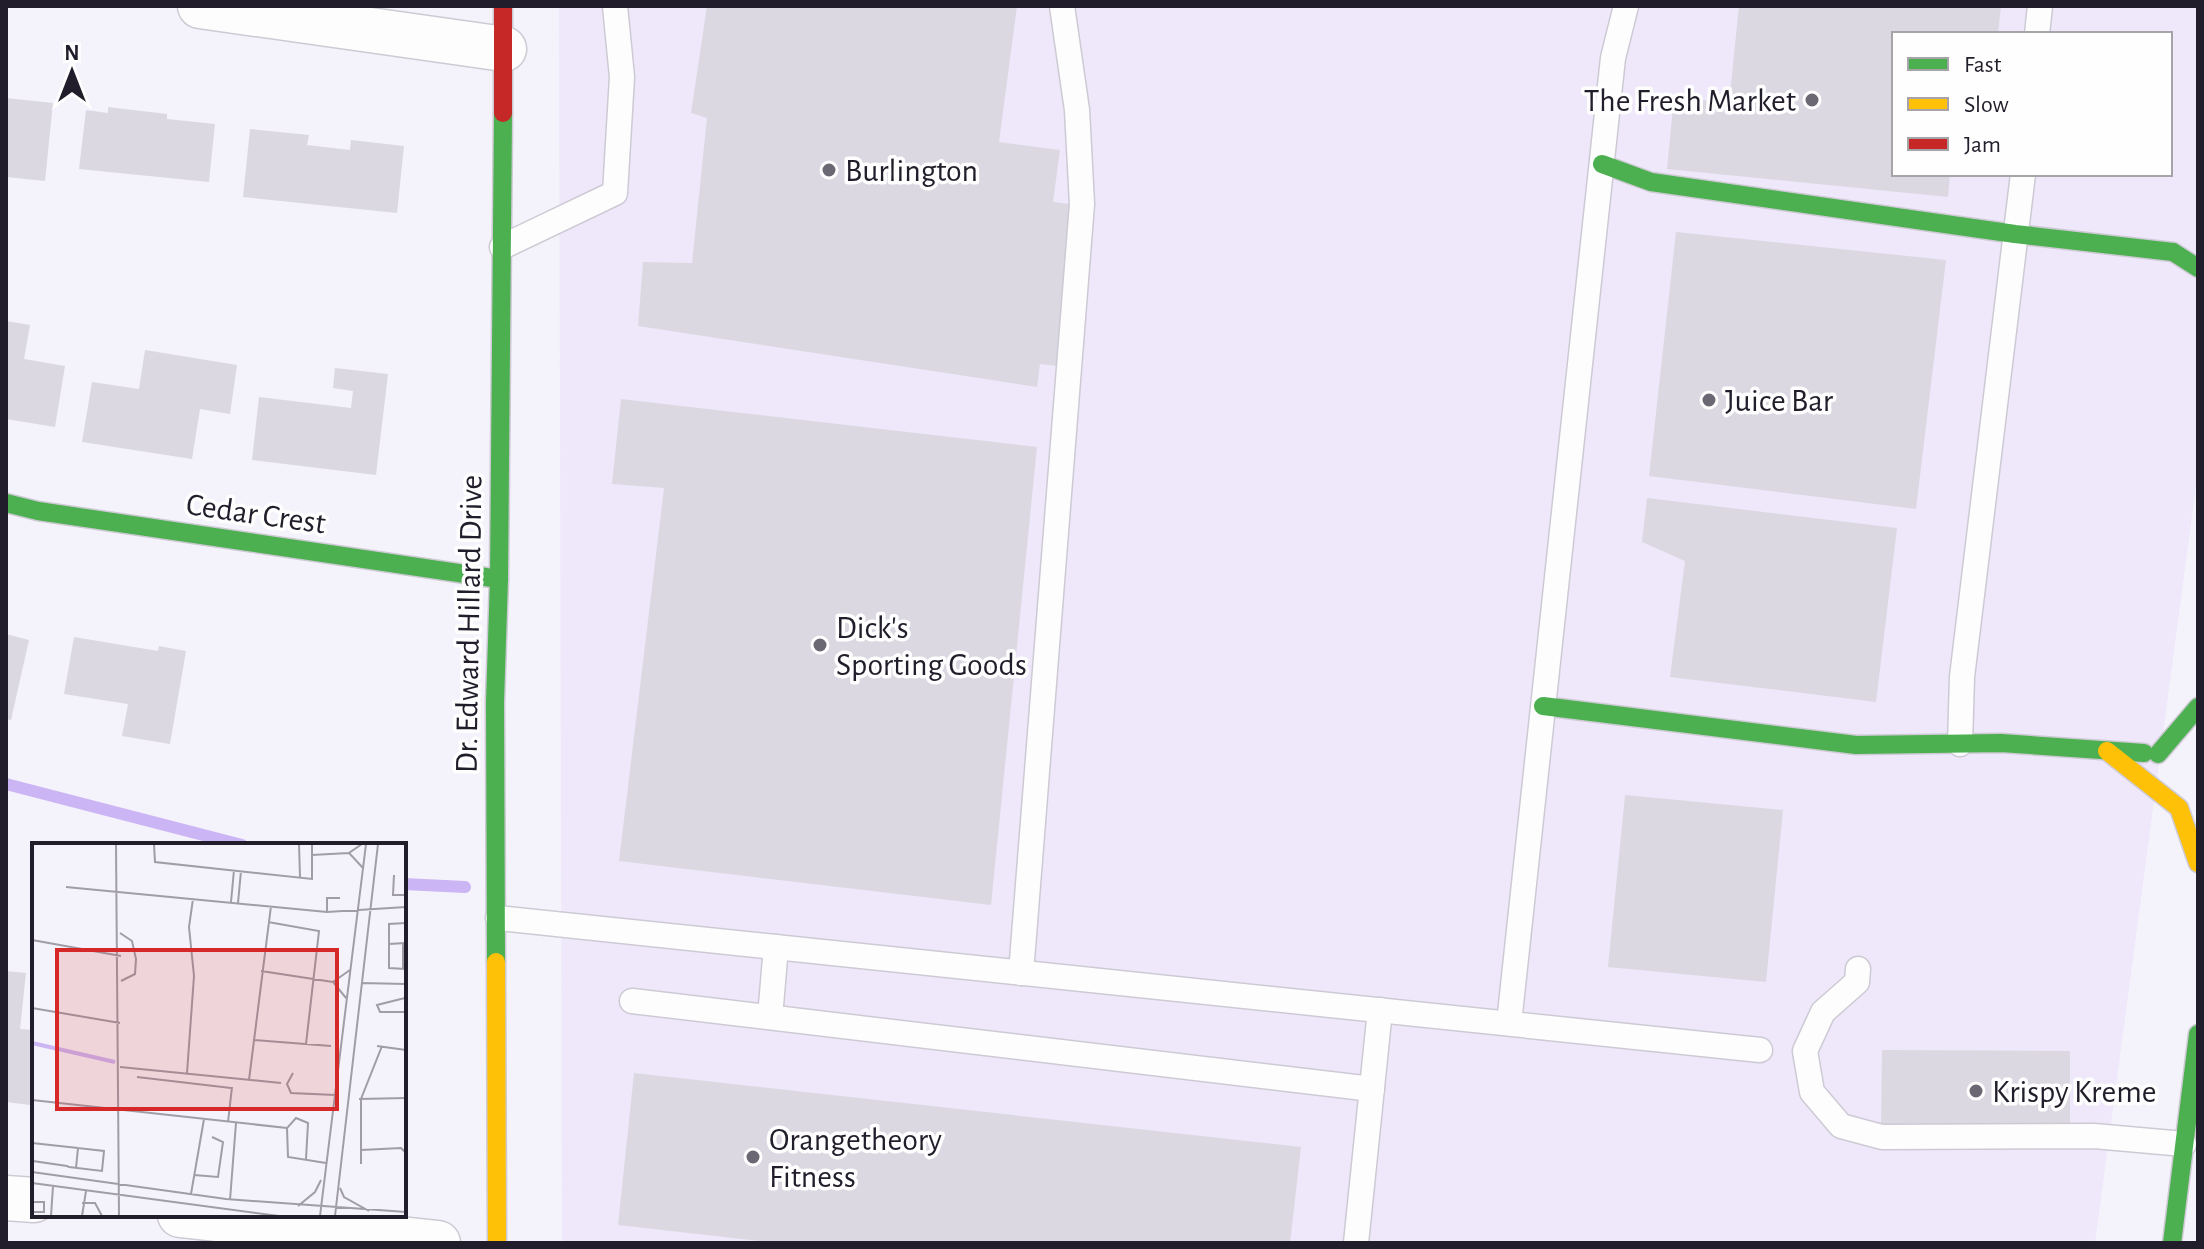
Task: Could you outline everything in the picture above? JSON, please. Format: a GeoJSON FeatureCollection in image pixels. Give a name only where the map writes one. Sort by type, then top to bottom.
{"type":"FeatureCollection","features":[{"type":"Feature","properties":{"kind":"main road","name":"Dr. Edward Hillard Drive"},"geometry":{"type":"LineString","coordinates":[[497,1243],[495,702],[499,579],[503,6]]}},
{"type":"Feature","properties":{"kind":"main road"},"geometry":{"type":"LineString","coordinates":[[1602,164],[1651,182],[2015,234],[2173,252],[2198,268]]}},
{"type":"Feature","properties":{"kind":"main road"},"geometry":{"type":"LineString","coordinates":[[2173,252],[2198,241]]}},
{"type":"Feature","properties":{"kind":"main road","name":"Cedar Crest"},"geometry":{"type":"LineString","coordinates":[[6,503],[38,511],[499,579]]}},
{"type":"Feature","properties":{"kind":"main road"},"geometry":{"type":"LineString","coordinates":[[1543,706],[1856,745],[2001,743],[2158,754],[2185,759]]}},
{"type":"Feature","properties":{"kind":"main road"},"geometry":{"type":"LineString","coordinates":[[2158,754],[2198,707]]}},
{"type":"Feature","properties":{"kind":"main road"},"geometry":{"type":"LineString","coordinates":[[2107,751],[2179,808],[2198,863]]}},
{"type":"Feature","properties":{"kind":"main road"},"geometry":{"type":"LineString","coordinates":[[2172,1243],[2198,1034]]}},
{"type":"Feature","properties":{"kind":"street"},"geometry":{"type":"LineString","coordinates":[[200,6],[504,49]]}},
{"type":"Feature","properties":{"kind":"street"},"geometry":{"type":"LineString","coordinates":[[6,1198],[32,1200]]}},
{"type":"Feature","properties":{"kind":"street"},"geometry":{"type":"LineString","coordinates":[[198,1217],[438,1243]]}},
{"type":"Feature","properties":{"kind":"lane"},"geometry":{"type":"LineString","coordinates":[[502,247],[615,193],[622,77],[615,6]]}},
{"type":"Feature","properties":{"kind":"lane"},"geometry":{"type":"LineString","coordinates":[[1021,973],[1082,204],[1077,110],[1062,6]]}},
{"type":"Feature","properties":{"kind":"lane"},"geometry":{"type":"LineString","coordinates":[[1509,1023],[1613,58],[1626,6]]}},
{"type":"Feature","properties":{"kind":"lane"},"geometry":{"type":"LineString","coordinates":[[2037,32],[2040,6]]}},
{"type":"Feature","properties":{"kind":"lane"},"geometry":{"type":"LineString","coordinates":[[1960,744],[1962,677],[2023,176]]}},
{"type":"Feature","properties":{"kind":"lane"},"geometry":{"type":"LineString","coordinates":[[498,918],[1760,1050]]}},
{"type":"Feature","properties":{"kind":"lane"},"geometry":{"type":"LineString","coordinates":[[770,1017],[776,947]]}},
{"type":"Feature","properties":{"kind":"lane"},"geometry":{"type":"LineString","coordinates":[[1858,969],[1857,982],[1823,1012],[1805,1051],[1812,1092],[1841,1126],[1882,1137],[2094,1136],[2184,1144]]}},
{"type":"Feature","properties":{"kind":"lane"},"geometry":{"type":"LineString","coordinates":[[632,1001],[1372,1089]]}},
{"type":"Feature","properties":{"kind":"lane"},"geometry":{"type":"LineString","coordinates":[[1356,1243],[1380,1010]]}},
{"type":"Feature","properties":{"kind":"shaded area"},"geometry":{"type":"Polygon","coordinates":[[[559,6],[2198,6],[2198,471],[2095,1243],[562,1243],[559,6]]]}},
{"type":"Feature","properties":{"kind":"building"},"geometry":{"type":"Polygon","coordinates":[[[707,6],[1017,6],[999,142],[1060,150],[1053,202],[1079,205],[1057,366],[1040,364],[1037,387],[638,326],[643,262],[692,263],[707,118],[691,113],[707,6]]]}},
{"type":"Feature","properties":{"kind":"building","name":"The Fresh Market"},"geometry":{"type":"Polygon","coordinates":[[[1739,6],[2001,6],[1998,32],[1892,32],[1892,176],[1950,176],[1948,197],[1667,169],[1674,97],[1729,103],[1739,6]]]}},
{"type":"Feature","properties":{"kind":"building"},"geometry":{"type":"Polygon","coordinates":[[[6,98],[53,103],[45,181],[6,177],[6,98]]]}},
{"type":"Feature","properties":{"kind":"building"},"geometry":{"type":"Polygon","coordinates":[[[108,107],[167,114],[167,119],[215,124],[209,182],[79,169],[86,110],[108,113],[108,107]]]}},
{"type":"Feature","properties":{"kind":"building"},"geometry":{"type":"Polygon","coordinates":[[[250,129],[309,135],[307,145],[350,150],[351,140],[404,146],[397,213],[243,197],[250,129]]]}},
{"type":"Feature","properties":{"kind":"building"},"geometry":{"type":"Polygon","coordinates":[[[1676,232],[1946,260],[1916,509],[1649,476],[1676,232]]]}},
{"type":"Feature","properties":{"kind":"building"},"geometry":{"type":"Polygon","coordinates":[[[6,321],[30,325],[24,359],[65,366],[55,427],[6,419],[6,321]]]}},
{"type":"Feature","properties":{"kind":"building"},"geometry":{"type":"Polygon","coordinates":[[[145,350],[237,365],[230,414],[200,409],[192,459],[82,442],[92,382],[139,389],[145,350]]]}},
{"type":"Feature","properties":{"kind":"building"},"geometry":{"type":"Polygon","coordinates":[[[335,368],[388,374],[376,475],[252,460],[259,397],[351,408],[353,391],[333,388],[335,368]]]}},
{"type":"Feature","properties":{"kind":"building"},"geometry":{"type":"Polygon","coordinates":[[[621,399],[1037,447],[991,905],[619,861],[664,488],[612,484],[621,399]]]}},
{"type":"Feature","properties":{"kind":"building"},"geometry":{"type":"Polygon","coordinates":[[[1647,498],[1897,528],[1876,702],[1670,677],[1685,561],[1642,542],[1647,498]]]}},
{"type":"Feature","properties":{"kind":"building"},"geometry":{"type":"Polygon","coordinates":[[[6,634],[29,640],[11,720],[6,719],[6,634]]]}},
{"type":"Feature","properties":{"kind":"building"},"geometry":{"type":"Polygon","coordinates":[[[74,637],[158,651],[159,646],[186,651],[170,744],[122,736],[128,704],[64,694],[74,637]]]}},
{"type":"Feature","properties":{"kind":"building"},"geometry":{"type":"Polygon","coordinates":[[[1625,795],[1783,810],[1766,982],[1608,967],[1625,795]]]}},
{"type":"Feature","properties":{"kind":"building"},"geometry":{"type":"Polygon","coordinates":[[[6,971],[26,973],[20,1029],[32,1030],[32,1088],[30,1105],[6,1102],[6,971]]]}},
{"type":"Feature","properties":{"kind":"building","name":"Krispy Kreme"},"geometry":{"type":"Polygon","coordinates":[[[1882,1050],[2070,1051],[2070,1131],[1881,1130],[1882,1050]]]}},
{"type":"Feature","properties":{"kind":"building"},"geometry":{"type":"Polygon","coordinates":[[[634,1073],[1301,1147],[1290,1243],[777,1243],[618,1225],[634,1073]]]}},
{"type":"Feature","properties":{"kind":"waterway"},"geometry":{"type":"LineString","coordinates":[[6,784],[234,843]]}},
{"type":"Feature","properties":{"kind":"waterway"},"geometry":{"type":"LineString","coordinates":[[406,884],[465,887]]}},
{"type":"Feature","properties":{"kind":"traffic: fast"},"geometry":{"type":"LineString","coordinates":[[496,962],[495,702],[503,113]]}},
{"type":"Feature","properties":{"kind":"traffic: fast"},"geometry":{"type":"LineString","coordinates":[[1602,164],[1651,182],[2015,234],[2173,252]]}},
{"type":"Feature","properties":{"kind":"traffic: fast"},"geometry":{"type":"LineString","coordinates":[[2173,252],[2198,268]]}},
{"type":"Feature","properties":{"kind":"traffic: fast"},"geometry":{"type":"LineString","coordinates":[[6,503],[38,511],[499,579]]}},
{"type":"Feature","properties":{"kind":"traffic: fast"},"geometry":{"type":"LineString","coordinates":[[1543,706],[1856,745],[2001,743],[2144,753]]}},
{"type":"Feature","properties":{"kind":"traffic: fast"},"geometry":{"type":"LineString","coordinates":[[2158,754],[2198,707]]}},
{"type":"Feature","properties":{"kind":"traffic: fast"},"geometry":{"type":"LineString","coordinates":[[2172,1243],[2198,1034]]}},
{"type":"Feature","properties":{"kind":"traffic: slow"},"geometry":{"type":"LineString","coordinates":[[2107,751],[2179,808],[2198,863]]}},
{"type":"Feature","properties":{"kind":"traffic: slow"},"geometry":{"type":"LineString","coordinates":[[496,962],[497,1243]]}},
{"type":"Feature","properties":{"kind":"traffic: jam"},"geometry":{"type":"LineString","coordinates":[[503,6],[503,113]]}},
{"type":"Feature","properties":{"kind":"place","name":"The Fresh Market"},"geometry":{"type":"Point","coordinates":[1812,100]}},
{"type":"Feature","properties":{"kind":"place","name":"Burlington"},"geometry":{"type":"Point","coordinates":[829,170]}},
{"type":"Feature","properties":{"kind":"place","name":"Juice Bar"},"geometry":{"type":"Point","coordinates":[1709,400]}},
{"type":"Feature","properties":{"kind":"place","name":"Dick's Sporting Goods"},"geometry":{"type":"Point","coordinates":[820,645]}},
{"type":"Feature","properties":{"kind":"place","name":"Krispy Kreme"},"geometry":{"type":"Point","coordinates":[1976,1091]}},
{"type":"Feature","properties":{"kind":"place","name":"Orangetheory Fitness"},"geometry":{"type":"Point","coordinates":[753,1157]}}]}
